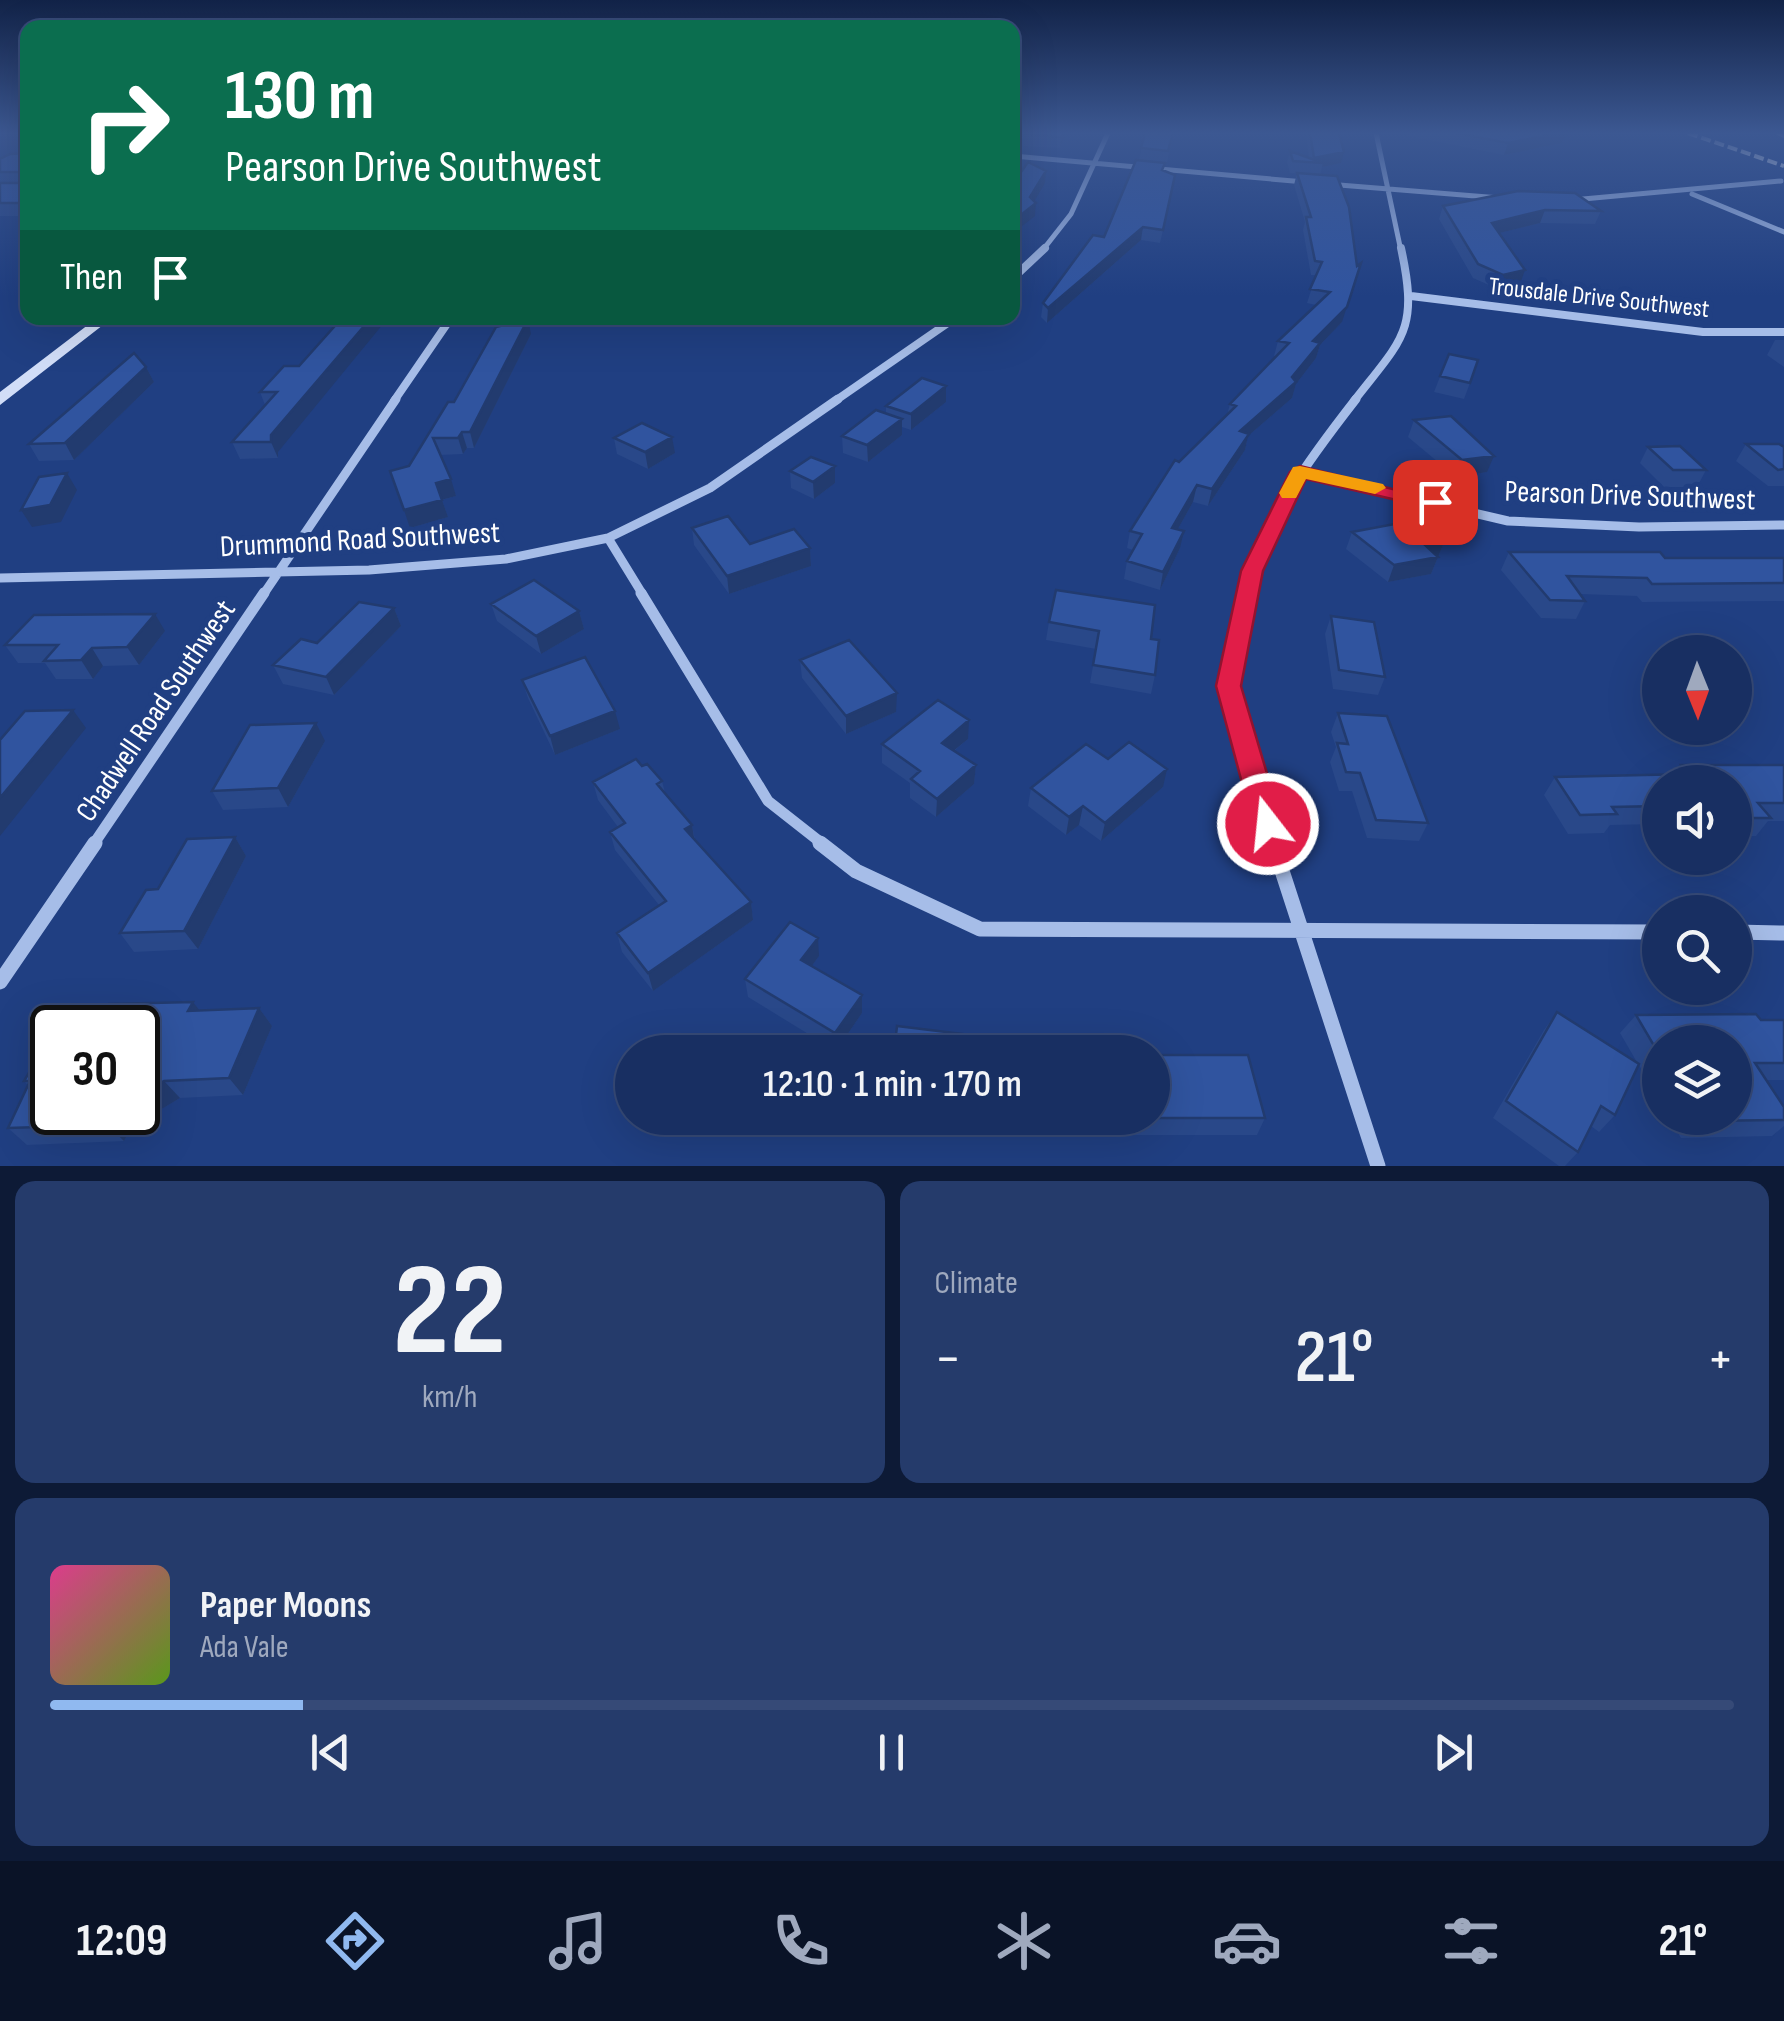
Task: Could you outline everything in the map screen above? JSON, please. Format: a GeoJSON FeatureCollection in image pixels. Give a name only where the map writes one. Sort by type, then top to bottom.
{"type":"FeatureCollection","features":[{"type":"Feature","properties":{"kind":"main road"},"geometry":{"type":"LineString","coordinates":[[0,400],[96,325]]}},
{"type":"Feature","properties":{"kind":"street"},"geometry":{"type":"LineString","coordinates":[[1020,273],[1049,249],[1085,187]]}},
{"type":"Feature","properties":{"kind":"street"},"geometry":{"type":"LineString","coordinates":[[1370,187],[1516,199]]}},
{"type":"Feature","properties":{"kind":"street"},"geometry":{"type":"LineString","coordinates":[[1566,200],[1727,187]]}},
{"type":"Feature","properties":{"kind":"street"},"geometry":{"type":"LineString","coordinates":[[1378,1166],[1297,928],[1228,686],[1252,571],[1300,472],[1402,339],[1411,296],[1388,189]]}},
{"type":"Feature","properties":{"kind":"street"},"geometry":{"type":"LineString","coordinates":[[1688,192],[1784,232]]}},
{"type":"Feature","properties":{"kind":"street","name":"Trousdale Drive Southwest"},"geometry":{"type":"LineString","coordinates":[[1411,296],[1703,332],[1784,332]]}},
{"type":"Feature","properties":{"kind":"street","name":"Chadwell Road Southwest"},"geometry":{"type":"LineString","coordinates":[[0,982],[446,325]]}},
{"type":"Feature","properties":{"kind":"street","name":"Drummond Road Southwest"},"geometry":{"type":"LineString","coordinates":[[0,578],[368,570],[506,559],[608,538],[710,488],[945,325]]}},
{"type":"Feature","properties":{"kind":"street","name":"Pearson Drive Southwest"},"geometry":{"type":"LineString","coordinates":[[1300,472],[1508,521],[1639,527],[1784,525]]}},
{"type":"Feature","properties":{"kind":"street"},"geometry":{"type":"LineString","coordinates":[[608,538],[768,801],[856,871],[980,929],[1642,932]]}},
{"type":"Feature","properties":{"kind":"street"},"geometry":{"type":"LineString","coordinates":[[1752,932],[1784,933]]}},
{"type":"Feature","properties":{"kind":"building"},"geometry":{"type":"Polygon","coordinates":[[[0,187],[20,187],[20,203],[0,203],[0,187]]]}},
{"type":"Feature","properties":{"kind":"building"},"geometry":{"type":"Polygon","coordinates":[[[1020,187],[1036,187],[1030,197],[1036,203],[1020,216],[1020,187]]]}},
{"type":"Feature","properties":{"kind":"building"},"geometry":{"type":"Polygon","coordinates":[[[1125,187],[1172,187],[1163,230],[1143,227],[1048,308],[1043,303],[1093,235],[1104,237],[1125,187]]]}},
{"type":"Feature","properties":{"kind":"building"},"geometry":{"type":"Polygon","coordinates":[[[1302,187],[1341,187],[1349,207],[1357,266],[1361,263],[1347,307],[1313,341],[1320,343],[1292,377],[1296,382],[1240,431],[1249,434],[1212,489],[1197,485],[1172,528],[1184,531],[1163,572],[1127,561],[1142,534],[1130,531],[1175,460],[1179,462],[1236,406],[1230,404],[1289,343],[1278,341],[1330,292],[1310,289],[1322,262],[1315,261],[1306,217],[1311,217],[1302,187]]]}},
{"type":"Feature","properties":{"kind":"building"},"geometry":{"type":"Polygon","coordinates":[[[1518,191],[1575,193],[1601,211],[1545,210],[1492,223],[1525,270],[1503,275],[1478,264],[1443,206],[1518,191]]]}},
{"type":"Feature","properties":{"kind":"building"},"geometry":{"type":"Polygon","coordinates":[[[336,325],[365,325],[271,435],[271,442],[232,442],[277,392],[260,392],[284,366],[299,366],[336,325]]]}},
{"type":"Feature","properties":{"kind":"building"},"geometry":{"type":"Polygon","coordinates":[[[525,325],[470,432],[462,432],[458,438],[433,438],[451,479],[436,483],[442,500],[404,510],[390,471],[409,466],[448,402],[454,402],[496,327],[525,325]]]}},
{"type":"Feature","properties":{"kind":"building"},"geometry":{"type":"Polygon","coordinates":[[[134,353],[146,367],[65,443],[29,444],[134,353]]]}},
{"type":"Feature","properties":{"kind":"building"},"geometry":{"type":"Polygon","coordinates":[[[1449,354],[1478,360],[1470,383],[1440,376],[1449,354]]]}},
{"type":"Feature","properties":{"kind":"building"},"geometry":{"type":"Polygon","coordinates":[[[922,378],[946,386],[911,414],[886,406],[922,378]]]}},
{"type":"Feature","properties":{"kind":"building"},"geometry":{"type":"Polygon","coordinates":[[[876,410],[902,419],[867,445],[842,436],[876,410]]]}},
{"type":"Feature","properties":{"kind":"building"},"geometry":{"type":"Polygon","coordinates":[[[1451,416],[1494,456],[1462,460],[1414,420],[1451,416]]]}},
{"type":"Feature","properties":{"kind":"building"},"geometry":{"type":"Polygon","coordinates":[[[642,423],[672,437],[645,452],[614,438],[642,423]]]}},
{"type":"Feature","properties":{"kind":"building"},"geometry":{"type":"Polygon","coordinates":[[[1746,444],[1784,447],[1784,469],[1778,470],[1746,444]]]}},
{"type":"Feature","properties":{"kind":"building"},"geometry":{"type":"Polygon","coordinates":[[[1680,446],[1706,470],[1673,470],[1648,447],[1680,446]]]}},
{"type":"Feature","properties":{"kind":"building"},"geometry":{"type":"Polygon","coordinates":[[[811,457],[835,466],[813,482],[790,471],[811,457]]]}},
{"type":"Feature","properties":{"kind":"building"},"geometry":{"type":"Polygon","coordinates":[[[67,473],[50,505],[21,510],[39,477],[67,473]]]}},
{"type":"Feature","properties":{"kind":"building"},"geometry":{"type":"Polygon","coordinates":[[[728,516],[750,544],[794,529],[810,548],[727,576],[692,528],[728,516]]]}},
{"type":"Feature","properties":{"kind":"building"},"geometry":{"type":"Polygon","coordinates":[[[1421,519],[1445,540],[1424,544],[1438,557],[1394,565],[1352,532],[1421,519]]]}},
{"type":"Feature","properties":{"kind":"building"},"geometry":{"type":"Polygon","coordinates":[[[1509,552],[1660,552],[1665,558],[1784,558],[1784,583],[1652,584],[1647,578],[1567,576],[1585,601],[1550,600],[1509,552]]]}},
{"type":"Feature","properties":{"kind":"building"},"geometry":{"type":"Polygon","coordinates":[[[534,580],[579,611],[536,636],[491,604],[534,580]]]}},
{"type":"Feature","properties":{"kind":"building"},"geometry":{"type":"Polygon","coordinates":[[[1056,590],[1155,605],[1151,639],[1159,640],[1155,675],[1093,665],[1099,631],[1049,622],[1056,590]]]}},
{"type":"Feature","properties":{"kind":"building"},"geometry":{"type":"Polygon","coordinates":[[[359,602],[394,608],[326,677],[273,665],[301,639],[317,643],[359,602]]]}},
{"type":"Feature","properties":{"kind":"building"},"geometry":{"type":"Polygon","coordinates":[[[155,614],[127,647],[92,648],[81,660],[44,661],[58,645],[5,645],[34,615],[155,614]]]}},
{"type":"Feature","properties":{"kind":"building"},"geometry":{"type":"Polygon","coordinates":[[[1331,616],[1374,622],[1385,677],[1339,670],[1331,616]]]}},
{"type":"Feature","properties":{"kind":"building"},"geometry":{"type":"Polygon","coordinates":[[[849,640],[897,693],[846,716],[800,660],[849,640]]]}},
{"type":"Feature","properties":{"kind":"building"},"geometry":{"type":"Polygon","coordinates":[[[585,657],[615,711],[550,736],[522,680],[585,657]]]}},
{"type":"Feature","properties":{"kind":"building"},"geometry":{"type":"Polygon","coordinates":[[[938,700],[969,720],[942,743],[976,765],[937,799],[911,779],[920,771],[882,744],[938,700]]]}},
{"type":"Feature","properties":{"kind":"building"},"geometry":{"type":"Polygon","coordinates":[[[73,710],[0,798],[0,740],[25,711],[73,710]]]}},
{"type":"Feature","properties":{"kind":"building"},"geometry":{"type":"Polygon","coordinates":[[[1338,713],[1387,716],[1428,823],[1376,820],[1360,773],[1346,772],[1337,743],[1348,744],[1338,713]]]}},
{"type":"Feature","properties":{"kind":"building"},"geometry":{"type":"Polygon","coordinates":[[[316,723],[278,788],[212,791],[250,725],[316,723]]]}},
{"type":"Feature","properties":{"kind":"building"},"geometry":{"type":"Polygon","coordinates":[[[1129,742],[1167,769],[1105,823],[1083,806],[1069,817],[1031,788],[1086,744],[1108,759],[1129,742]]]}},
{"type":"Feature","properties":{"kind":"building"},"geometry":{"type":"Polygon","coordinates":[[[636,759],[642,766],[647,764],[662,781],[657,784],[692,825],[685,829],[751,902],[648,973],[617,933],[666,901],[610,832],[625,823],[593,782],[636,759]]]}},
{"type":"Feature","properties":{"kind":"building"},"geometry":{"type":"Polygon","coordinates":[[[1752,765],[1784,765],[1784,803],[1758,803],[1771,818],[1752,818],[1752,765]]]}},
{"type":"Feature","properties":{"kind":"building"},"geometry":{"type":"Polygon","coordinates":[[[1642,775],[1642,806],[1612,807],[1617,814],[1580,815],[1555,777],[1642,775]]]}},
{"type":"Feature","properties":{"kind":"building"},"geometry":{"type":"Polygon","coordinates":[[[235,837],[184,931],[120,933],[146,890],[158,889],[187,839],[235,837]]]}},
{"type":"Feature","properties":{"kind":"building"},"geometry":{"type":"Polygon","coordinates":[[[790,922],[818,938],[801,960],[862,995],[835,1033],[745,979],[790,922]]]}},
{"type":"Feature","properties":{"kind":"building"},"geometry":{"type":"Polygon","coordinates":[[[193,1002],[188,1011],[259,1008],[229,1078],[160,1083],[160,1005],[109,1004],[193,1002]]]}},
{"type":"Feature","properties":{"kind":"building"},"geometry":{"type":"Polygon","coordinates":[[[1557,1012],[1639,1064],[1615,1115],[1601,1106],[1578,1152],[1506,1101],[1557,1012]]]}},
{"type":"Feature","properties":{"kind":"building"},"geometry":{"type":"Polygon","coordinates":[[[1756,1014],[1761,1020],[1784,1020],[1784,1063],[1755,1063],[1784,1107],[1784,1120],[1752,1120],[1752,1025],[1642,1025],[1636,1015],[1756,1014]]]}},
{"type":"Feature","properties":{"kind":"building"},"geometry":{"type":"Polygon","coordinates":[[[897,1026],[971,1035],[896,1035],[897,1026]]]}},
{"type":"Feature","properties":{"kind":"building"},"geometry":{"type":"Polygon","coordinates":[[[1170,1055],[1248,1055],[1265,1118],[1170,1118],[1170,1055]]]}},
{"type":"Feature","properties":{"kind":"building"},"geometry":{"type":"Polygon","coordinates":[[[30,1081],[30,1127],[8,1128],[30,1081]]]}},
{"type":"Feature","properties":{"kind":"slow traffic"},"geometry":{"type":"LineString","coordinates":[[1289,493],[1300,472],[1375,488]]}},
{"type":"Feature","properties":{"kind":"route"},"geometry":{"type":"LineString","coordinates":[[1268,824],[1228,686],[1252,571],[1300,472],[1435,502]]}}]}
